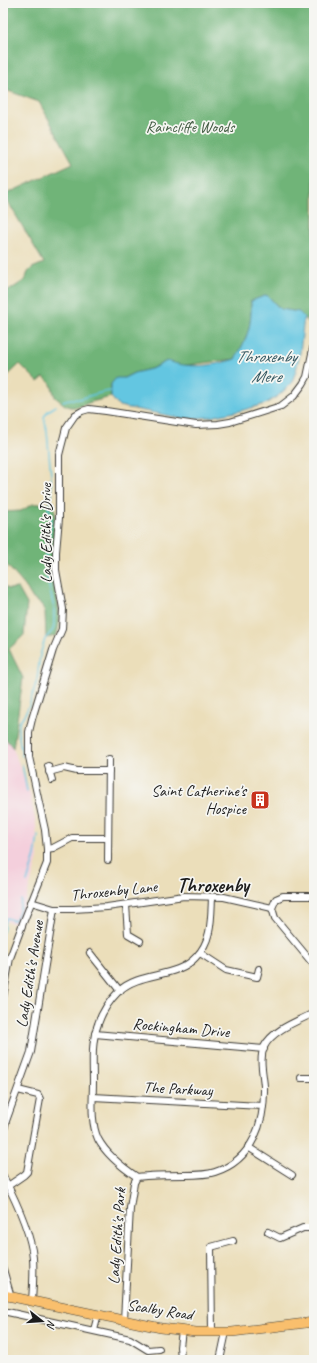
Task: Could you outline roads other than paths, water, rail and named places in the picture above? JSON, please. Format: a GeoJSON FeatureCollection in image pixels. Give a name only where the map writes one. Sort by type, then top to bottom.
{"type":"FeatureCollection","features":[{"type":"Feature","properties":{"kind":"highway","name":"Scalby Road"},"geometry":{"type":"LineString","coordinates":[[7,1296],[161,1328],[182,1330],[226,1332],[314,1322]]}},
{"type":"Feature","properties":{"kind":"street","name":"Lady Edith's Drive"},"geometry":{"type":"LineString","coordinates":[[3,997],[10,958],[30,902],[47,863],[45,830],[28,747],[32,719],[62,629],[63,609],[56,570],[56,552],[59,518],[59,455],[66,428],[75,415],[89,409],[106,410],[196,425],[230,422],[281,406],[298,391],[307,377],[314,344]]}},
{"type":"Feature","properties":{"kind":"street"},"geometry":{"type":"LineString","coordinates":[[307,377],[314,367]]}},
{"type":"Feature","properties":{"kind":"street"},"geometry":{"type":"LineString","coordinates":[[108,860],[110,759]]}},
{"type":"Feature","properties":{"kind":"street"},"geometry":{"type":"LineString","coordinates":[[52,780],[48,769],[64,768],[77,771],[109,771]]}},
{"type":"Feature","properties":{"kind":"street"},"geometry":{"type":"LineString","coordinates":[[47,849],[72,838],[108,838]]}},
{"type":"Feature","properties":{"kind":"street","name":"Throxenby Lane"},"geometry":{"type":"LineString","coordinates":[[30,902],[54,909],[107,908],[184,896],[224,897],[272,908]]}},
{"type":"Feature","properties":{"kind":"street"},"geometry":{"type":"LineString","coordinates":[[314,896],[283,896],[276,899],[272,908],[275,918],[314,966]]}},
{"type":"Feature","properties":{"kind":"street"},"geometry":{"type":"LineString","coordinates":[[136,1177],[107,1152],[98,1139],[93,1118],[93,1048],[97,1025],[109,1003],[120,991],[132,982],[177,970],[189,965],[200,954],[206,944],[209,933],[212,897]]}},
{"type":"Feature","properties":{"kind":"street"},"geometry":{"type":"LineString","coordinates":[[126,905],[128,934],[140,941]]}},
{"type":"Feature","properties":{"kind":"street","name":"Lady Edith's Avenue"},"geometry":{"type":"LineString","coordinates":[[3,1134],[6,1121],[32,1052],[54,909]]}},
{"type":"Feature","properties":{"kind":"street"},"geometry":{"type":"LineString","coordinates":[[89,953],[120,991]]}},
{"type":"Feature","properties":{"kind":"street"},"geometry":{"type":"LineString","coordinates":[[200,954],[226,970],[257,977],[259,969]]}},
{"type":"Feature","properties":{"kind":"street"},"geometry":{"type":"LineString","coordinates":[[264,1049],[274,1035],[314,1013]]}},
{"type":"Feature","properties":{"kind":"street","name":"Rockingham Drive"},"geometry":{"type":"LineString","coordinates":[[95,1034],[264,1049]]}},
{"type":"Feature","properties":{"kind":"street","name":"Lady Edith's Park"},"geometry":{"type":"LineString","coordinates":[[124,1320],[130,1208],[136,1177],[150,1175],[213,1173],[222,1170],[242,1154],[257,1133],[262,1115],[264,1087],[262,1060],[264,1049]]}},
{"type":"Feature","properties":{"kind":"street"},"geometry":{"type":"LineString","coordinates":[[302,1078],[314,1078]]}},
{"type":"Feature","properties":{"kind":"street"},"geometry":{"type":"LineString","coordinates":[[8,1186],[27,1172],[40,1099],[38,1095],[18,1090]]}},
{"type":"Feature","properties":{"kind":"street","name":"The Parkway"},"geometry":{"type":"LineString","coordinates":[[93,1097],[263,1106]]}},
{"type":"Feature","properties":{"kind":"street"},"geometry":{"type":"LineString","coordinates":[[248,1147],[292,1175]]}},
{"type":"Feature","properties":{"kind":"street"},"geometry":{"type":"LineString","coordinates":[[3,1176],[26,1229],[31,1247],[34,1278],[32,1301]]}},
{"type":"Feature","properties":{"kind":"street"},"geometry":{"type":"LineString","coordinates":[[268,1232],[280,1238],[303,1228],[314,1228]]}},
{"type":"Feature","properties":{"kind":"street"},"geometry":{"type":"LineString","coordinates":[[212,1332],[211,1247],[233,1241]]}},
{"type":"Feature","properties":{"kind":"street"},"geometry":{"type":"LineString","coordinates":[[3,1284],[4,1272]]}},
{"type":"Feature","properties":{"kind":"street"},"geometry":{"type":"LineString","coordinates":[[4,1272],[7,1296]]}},
{"type":"Feature","properties":{"kind":"street","name":"Scalby Road"},"geometry":{"type":"LineString","coordinates":[[3,1311],[130,1339],[148,1350],[159,1349]]}},
{"type":"Feature","properties":{"kind":"street"},"geometry":{"type":"LineString","coordinates":[[94,1330],[98,1315]]}},
{"type":"Feature","properties":{"kind":"street"},"geometry":{"type":"LineString","coordinates":[[182,1330],[180,1346],[181,1358],[183,1360]]}},
{"type":"Feature","properties":{"kind":"street"},"geometry":{"type":"LineString","coordinates":[[220,1360],[226,1332]]}},
{"type":"Feature","properties":{"kind":"water","name":"Throxenby Mere"},"geometry":{"type":"Polygon","coordinates":[[[267,295],[280,309],[299,312],[304,317],[300,353],[296,371],[291,384],[278,396],[265,404],[240,411],[210,417],[186,419],[119,406],[111,397],[111,384],[116,378],[124,378],[134,373],[151,369],[167,361],[184,365],[201,366],[235,359],[243,344],[250,324],[251,301],[267,295]]]}},
{"type":"Feature","properties":{"kind":"waterway"},"geometry":{"type":"LineString","coordinates":[[63,401],[79,399],[111,391]]}},
{"type":"Feature","properties":{"kind":"waterway"},"geometry":{"type":"LineString","coordinates":[[22,756],[18,731],[19,722],[29,706],[37,680],[40,655],[45,639],[53,630],[54,625],[54,608],[47,577],[45,559],[51,515],[48,507],[52,497],[47,431],[44,417],[48,411],[56,406]]}},
{"type":"Feature","properties":{"kind":"waterway"},"geometry":{"type":"LineString","coordinates":[[22,764],[27,791]]}},
{"type":"Feature","properties":{"kind":"waterway"},"geometry":{"type":"LineString","coordinates":[[27,882],[35,856],[38,836]]}},
{"type":"Feature","properties":{"kind":"waterway"},"geometry":{"type":"LineString","coordinates":[[3,932],[5,919],[15,920],[19,912],[21,900]]}},
{"type":"Feature","properties":{"kind":"place","name":"Saint Catherine's Hospice"},"geometry":{"type":"Point","coordinates":[260,800]}},
{"type":"Feature","properties":{"kind":"district","name":"Throxenby"},"geometry":{"type":"Point","coordinates":[213,885]}},
{"type":"Feature","properties":{"kind":"park label","name":"Raincliffe Woods"},"geometry":{"type":"Point","coordinates":[190,127]}}]}
